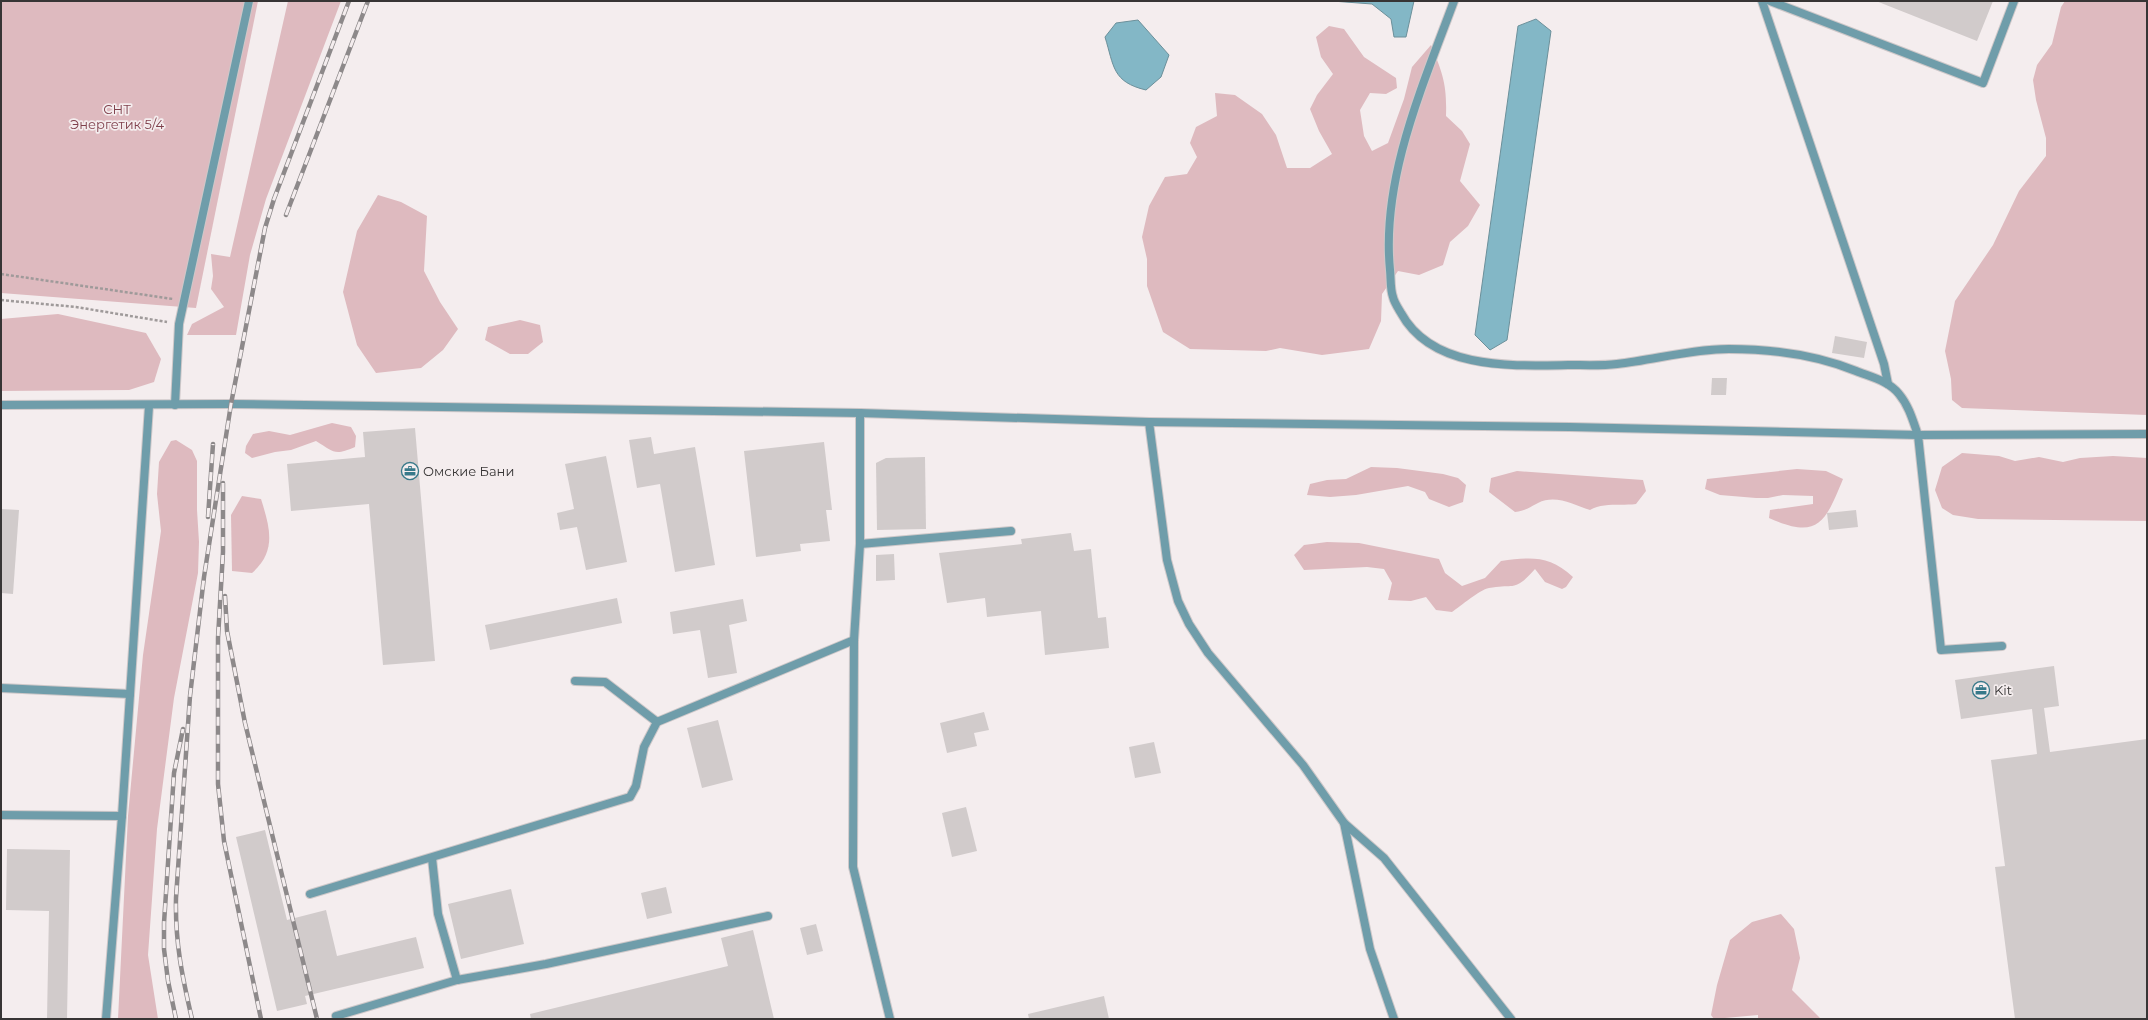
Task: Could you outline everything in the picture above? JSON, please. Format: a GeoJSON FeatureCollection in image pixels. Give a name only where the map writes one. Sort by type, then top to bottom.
{"type":"FeatureCollection","features":[{"type":"Feature","properties":{"kind":"street"},"geometry":{"type":"LineString","coordinates":[[175,406],[179,324],[186,301],[207,190],[249,1]]}},
{"type":"Feature","properties":{"kind":"street"},"geometry":{"type":"LineString","coordinates":[[1454,1],[1419,97],[1397,168],[1388,248],[1393,297],[1407,325],[1428,343],[1453,355],[1490,364],[1552,366],[1615,364],[1684,353],[1728,349],[1780,352],[1836,363],[1888,384],[1899,394],[1910,412],[1918,435],[1926,524],[1941,650],[2002,646]]}},
{"type":"Feature","properties":{"kind":"street"},"geometry":{"type":"LineString","coordinates":[[1762,1],[1884,364],[1888,384]]}},
{"type":"Feature","properties":{"kind":"street"},"geometry":{"type":"LineString","coordinates":[[1770,1],[1982,83],[2014,1]]}},
{"type":"Feature","properties":{"kind":"street"},"geometry":{"type":"LineString","coordinates":[[1,405],[175,406],[231,404],[860,413],[1149,422],[1918,435],[2147,434]]}},
{"type":"Feature","properties":{"kind":"street"},"geometry":{"type":"LineString","coordinates":[[106,1019],[122,816],[149,406]]}},
{"type":"Feature","properties":{"kind":"street"},"geometry":{"type":"LineString","coordinates":[[860,413],[860,544],[854,640],[853,867],[890,1019]]}},
{"type":"Feature","properties":{"kind":"street"},"geometry":{"type":"LineString","coordinates":[[1149,422],[1167,560],[1178,601],[1189,624],[1208,653],[1304,764],[1344,823],[1384,858],[1511,1019]]}},
{"type":"Feature","properties":{"kind":"street"},"geometry":{"type":"LineString","coordinates":[[860,544],[1011,531]]}},
{"type":"Feature","properties":{"kind":"street"},"geometry":{"type":"LineString","coordinates":[[310,894],[630,797],[636,786],[644,747],[657,722],[854,640]]}},
{"type":"Feature","properties":{"kind":"street"},"geometry":{"type":"LineString","coordinates":[[575,681],[605,682],[657,722]]}},
{"type":"Feature","properties":{"kind":"street"},"geometry":{"type":"LineString","coordinates":[[1,688],[130,694]]}},
{"type":"Feature","properties":{"kind":"street"},"geometry":{"type":"LineString","coordinates":[[1,815],[122,816]]}},
{"type":"Feature","properties":{"kind":"street"},"geometry":{"type":"LineString","coordinates":[[1344,823],[1370,949],[1394,1019]]}},
{"type":"Feature","properties":{"kind":"street"},"geometry":{"type":"LineString","coordinates":[[432,858],[438,914],[457,980]]}},
{"type":"Feature","properties":{"kind":"street"},"geometry":{"type":"LineString","coordinates":[[336,1016],[457,980],[546,964],[768,916]]}},
{"type":"Feature","properties":{"kind":"path"},"geometry":{"type":"LineString","coordinates":[[1,274],[39,278],[186,301]]}},
{"type":"Feature","properties":{"kind":"path"},"geometry":{"type":"LineString","coordinates":[[1,300],[76,306],[179,324]]}},
{"type":"Feature","properties":{"kind":"green space","name":"СНТ Энергетик 5/4"},"geometry":{"type":"Polygon","coordinates":[[[1,1],[258,1],[196,308],[1,293],[1,1]]]}},
{"type":"Feature","properties":{"kind":"green space"},"geometry":{"type":"Polygon","coordinates":[[[288,1],[341,1],[266,199],[250,255],[236,335],[187,335],[192,324],[224,307],[211,289],[213,276],[211,254],[230,257],[288,1]]]}},
{"type":"Feature","properties":{"kind":"green space"},"geometry":{"type":"Polygon","coordinates":[[[2065,1],[2147,1],[2147,415],[1962,408],[1952,400],[1951,379],[1945,351],[1955,301],[1993,245],[2019,191],[2046,156],[2046,138],[2036,100],[2033,80],[2037,65],[2052,44],[2061,7],[2065,1]]]}},
{"type":"Feature","properties":{"kind":"green space"},"geometry":{"type":"Polygon","coordinates":[[[1329,26],[1344,29],[1364,57],[1396,78],[1397,88],[1386,94],[1370,93],[1360,110],[1364,136],[1372,151],[1388,143],[1404,99],[1412,67],[1431,45],[1439,64],[1445,88],[1446,116],[1462,131],[1470,144],[1460,181],[1480,205],[1468,226],[1450,242],[1443,265],[1419,275],[1398,271],[1382,294],[1381,321],[1369,349],[1322,355],[1280,348],[1266,351],[1190,349],[1163,332],[1147,286],[1147,259],[1142,237],[1149,206],[1165,177],[1187,174],[1197,157],[1190,143],[1196,127],[1217,116],[1215,93],[1235,95],[1262,114],[1276,135],[1287,168],[1310,168],[1332,154],[1319,131],[1310,109],[1317,95],[1333,74],[1321,57],[1316,37],[1329,26]]]}},
{"type":"Feature","properties":{"kind":"green space"},"geometry":{"type":"Polygon","coordinates":[[[378,195],[401,202],[427,216],[424,271],[440,302],[458,329],[443,350],[421,368],[376,373],[357,345],[343,292],[357,231],[378,195]]]}},
{"type":"Feature","properties":{"kind":"green space"},"geometry":{"type":"Polygon","coordinates":[[[58,314],[146,333],[161,359],[154,382],[129,390],[1,391],[1,319],[58,314]]]}},
{"type":"Feature","properties":{"kind":"green space"},"geometry":{"type":"Polygon","coordinates":[[[520,320],[540,325],[543,342],[528,354],[510,354],[485,340],[488,327],[520,320]]]}},
{"type":"Feature","properties":{"kind":"green space"},"geometry":{"type":"Polygon","coordinates":[[[332,423],[351,427],[356,436],[355,447],[334,452],[316,441],[291,450],[275,452],[252,458],[245,453],[246,446],[253,434],[269,431],[290,435],[332,423]]]}},
{"type":"Feature","properties":{"kind":"green space"},"geometry":{"type":"Polygon","coordinates":[[[176,440],[192,450],[197,461],[197,510],[199,542],[198,573],[174,698],[157,829],[148,955],[158,1019],[118,1019],[128,816],[143,655],[161,531],[157,494],[159,462],[171,441],[176,440]]]}},
{"type":"Feature","properties":{"kind":"green space"},"geometry":{"type":"Polygon","coordinates":[[[1962,453],[1999,456],[2015,461],[2039,457],[2063,462],[2080,458],[2113,456],[2147,458],[2147,521],[1978,519],[1953,515],[1942,508],[1935,490],[1942,467],[1962,453]]]}},
{"type":"Feature","properties":{"kind":"green space"},"geometry":{"type":"Polygon","coordinates":[[[1371,467],[1397,468],[1443,474],[1458,478],[1466,485],[1463,502],[1449,507],[1429,499],[1425,492],[1408,486],[1356,495],[1330,497],[1307,495],[1310,484],[1327,480],[1346,479],[1371,467]]]}},
{"type":"Feature","properties":{"kind":"green space"},"geometry":{"type":"Polygon","coordinates":[[[1797,469],[1826,471],[1843,479],[1831,507],[1825,516],[1818,523],[1809,527],[1799,527],[1769,518],[1770,510],[1813,504],[1813,496],[1783,495],[1768,498],[1756,498],[1720,495],[1705,489],[1707,479],[1797,469]]]}},
{"type":"Feature","properties":{"kind":"green space"},"geometry":{"type":"Polygon","coordinates":[[[1517,471],[1643,480],[1646,491],[1636,504],[1606,505],[1590,510],[1564,501],[1551,500],[1538,503],[1525,510],[1515,512],[1489,492],[1491,478],[1517,471]]]}},
{"type":"Feature","properties":{"kind":"green space"},"geometry":{"type":"Polygon","coordinates":[[[242,496],[261,499],[269,529],[268,548],[265,556],[260,565],[252,573],[232,571],[231,515],[242,496]]]}},
{"type":"Feature","properties":{"kind":"green space"},"geometry":{"type":"Polygon","coordinates":[[[1327,542],[1359,543],[1439,559],[1445,573],[1462,586],[1485,578],[1501,561],[1522,559],[1539,559],[1548,561],[1573,577],[1566,587],[1562,589],[1545,582],[1535,569],[1528,577],[1518,584],[1514,586],[1485,589],[1452,612],[1436,610],[1426,597],[1411,601],[1388,600],[1392,583],[1384,569],[1367,567],[1304,570],[1294,555],[1304,545],[1327,542]]]}},
{"type":"Feature","properties":{"kind":"green space"},"geometry":{"type":"Polygon","coordinates":[[[1781,914],[1794,929],[1800,958],[1792,990],[1821,1019],[1758,1019],[1758,1015],[1714,1019],[1711,1015],[1717,985],[1730,940],[1752,922],[1781,914]]]}},
{"type":"Feature","properties":{"kind":"water"},"geometry":{"type":"Polygon","coordinates":[[[1332,1],[1414,1],[1406,37],[1394,37],[1391,19],[1372,4],[1332,1]]]}},
{"type":"Feature","properties":{"kind":"water"},"geometry":{"type":"Polygon","coordinates":[[[1536,19],[1551,31],[1507,340],[1490,350],[1475,335],[1518,26],[1536,19]]]}},
{"type":"Feature","properties":{"kind":"water"},"geometry":{"type":"Polygon","coordinates":[[[1138,20],[1169,55],[1161,77],[1146,90],[1135,87],[1120,77],[1113,64],[1105,37],[1116,23],[1138,20]]]}},
{"type":"Feature","properties":{"kind":"building"},"geometry":{"type":"Polygon","coordinates":[[[1876,1],[1993,1],[1977,41],[1876,1]]]}},
{"type":"Feature","properties":{"kind":"building"},"geometry":{"type":"Polygon","coordinates":[[[1835,336],[1867,342],[1864,358],[1832,353],[1835,336]]]}},
{"type":"Feature","properties":{"kind":"building"},"geometry":{"type":"Polygon","coordinates":[[[1712,378],[1727,378],[1726,395],[1711,395],[1712,378]]]}},
{"type":"Feature","properties":{"kind":"building"},"geometry":{"type":"Polygon","coordinates":[[[415,428],[435,661],[383,665],[369,504],[291,511],[287,464],[365,457],[363,432],[415,428]]]}},
{"type":"Feature","properties":{"kind":"building"},"geometry":{"type":"Polygon","coordinates":[[[651,437],[654,454],[695,447],[715,565],[675,572],[660,484],[637,488],[629,440],[651,437]]]}},
{"type":"Feature","properties":{"kind":"building"},"geometry":{"type":"Polygon","coordinates":[[[824,442],[832,510],[826,510],[830,541],[800,544],[801,551],[756,557],[744,451],[824,442]]]}},
{"type":"Feature","properties":{"kind":"building"},"geometry":{"type":"Polygon","coordinates":[[[606,456],[627,562],[586,570],[577,527],[560,530],[557,513],[574,509],[565,464],[606,456]]]}},
{"type":"Feature","properties":{"kind":"building"},"geometry":{"type":"Polygon","coordinates":[[[925,457],[926,529],[877,530],[876,463],[886,458],[925,457]]]}},
{"type":"Feature","properties":{"kind":"building"},"geometry":{"type":"Polygon","coordinates":[[[1,509],[19,510],[13,594],[1,593],[1,509]]]}},
{"type":"Feature","properties":{"kind":"building"},"geometry":{"type":"Polygon","coordinates":[[[1856,510],[1858,527],[1829,530],[1827,513],[1856,510]]]}},
{"type":"Feature","properties":{"kind":"building"},"geometry":{"type":"Polygon","coordinates":[[[1071,533],[1074,551],[1091,549],[1098,618],[1106,617],[1109,648],[1045,655],[1041,611],[987,617],[985,598],[947,603],[939,553],[1022,544],[1021,539],[1071,533]]]}},
{"type":"Feature","properties":{"kind":"building"},"geometry":{"type":"Polygon","coordinates":[[[894,554],[895,580],[876,581],[876,555],[894,554]]]}},
{"type":"Feature","properties":{"kind":"building"},"geometry":{"type":"Polygon","coordinates":[[[617,598],[622,623],[490,650],[485,625],[617,598]]]}},
{"type":"Feature","properties":{"kind":"building"},"geometry":{"type":"Polygon","coordinates":[[[743,599],[747,621],[729,625],[737,673],[708,678],[700,630],[673,634],[670,612],[743,599]]]}},
{"type":"Feature","properties":{"kind":"building"},"geometry":{"type":"Polygon","coordinates":[[[2054,666],[2059,706],[2044,708],[2050,752],[2147,739],[2147,1019],[2015,1019],[1995,867],[2005,866],[1991,760],[2037,754],[2032,709],[1961,719],[1955,680],[2054,666]]]}},
{"type":"Feature","properties":{"kind":"building"},"geometry":{"type":"Polygon","coordinates":[[[984,712],[989,730],[974,733],[977,746],[947,753],[940,723],[984,712]]]}},
{"type":"Feature","properties":{"kind":"building"},"geometry":{"type":"Polygon","coordinates":[[[718,720],[733,780],[702,788],[687,728],[718,720]]]}},
{"type":"Feature","properties":{"kind":"building"},"geometry":{"type":"Polygon","coordinates":[[[1154,742],[1161,773],[1135,778],[1129,747],[1154,742]]]}},
{"type":"Feature","properties":{"kind":"building"},"geometry":{"type":"Polygon","coordinates":[[[966,807],[977,851],[952,857],[942,813],[966,807]]]}},
{"type":"Feature","properties":{"kind":"building"},"geometry":{"type":"Polygon","coordinates":[[[265,830],[287,920],[326,910],[337,956],[416,937],[424,968],[305,996],[307,1004],[277,1011],[236,837],[265,830]]]}},
{"type":"Feature","properties":{"kind":"building"},"geometry":{"type":"Polygon","coordinates":[[[7,849],[70,850],[67,1019],[47,1019],[49,911],[6,910],[7,849]]]}},
{"type":"Feature","properties":{"kind":"building"},"geometry":{"type":"Polygon","coordinates":[[[666,887],[672,913],[647,919],[641,893],[666,887]]]}},
{"type":"Feature","properties":{"kind":"building"},"geometry":{"type":"Polygon","coordinates":[[[511,889],[524,944],[461,959],[448,904],[511,889]]]}},
{"type":"Feature","properties":{"kind":"building"},"geometry":{"type":"Polygon","coordinates":[[[816,924],[823,951],[807,955],[800,928],[816,924]]]}},
{"type":"Feature","properties":{"kind":"building"},"geometry":{"type":"Polygon","coordinates":[[[753,930],[774,1019],[531,1019],[530,1014],[728,966],[721,938],[753,930]]]}},
{"type":"Feature","properties":{"kind":"building"},"geometry":{"type":"Polygon","coordinates":[[[1104,996],[1109,1019],[1029,1019],[1028,1014],[1104,996]]]}},
{"type":"Feature","properties":{"kind":"railway"},"geometry":{"type":"LineString","coordinates":[[192,1019],[180,959],[176,898],[190,696],[204,577],[231,404],[265,228],[274,199],[349,1]]}},
{"type":"Feature","properties":{"kind":"railway"},"geometry":{"type":"LineString","coordinates":[[286,215],[368,1]]}},
{"type":"Feature","properties":{"kind":"railway"},"geometry":{"type":"LineString","coordinates":[[208,517],[213,444]]}},
{"type":"Feature","properties":{"kind":"railway"},"geometry":{"type":"LineString","coordinates":[[223,483],[223,552],[218,638],[218,784],[224,841],[261,1019]]}},
{"type":"Feature","properties":{"kind":"railway"},"geometry":{"type":"LineString","coordinates":[[225,596],[227,631],[245,723],[317,1019]]}},
{"type":"Feature","properties":{"kind":"railway"},"geometry":{"type":"LineString","coordinates":[[176,1019],[168,981],[164,949],[164,923],[174,773],[183,729]]}},
{"type":"Feature","properties":{"kind":"place","name":"Омские Бани"},"geometry":{"type":"Point","coordinates":[410,471]}},
{"type":"Feature","properties":{"kind":"place","name":"Kit"},"geometry":{"type":"Point","coordinates":[1981,690]}}]}
